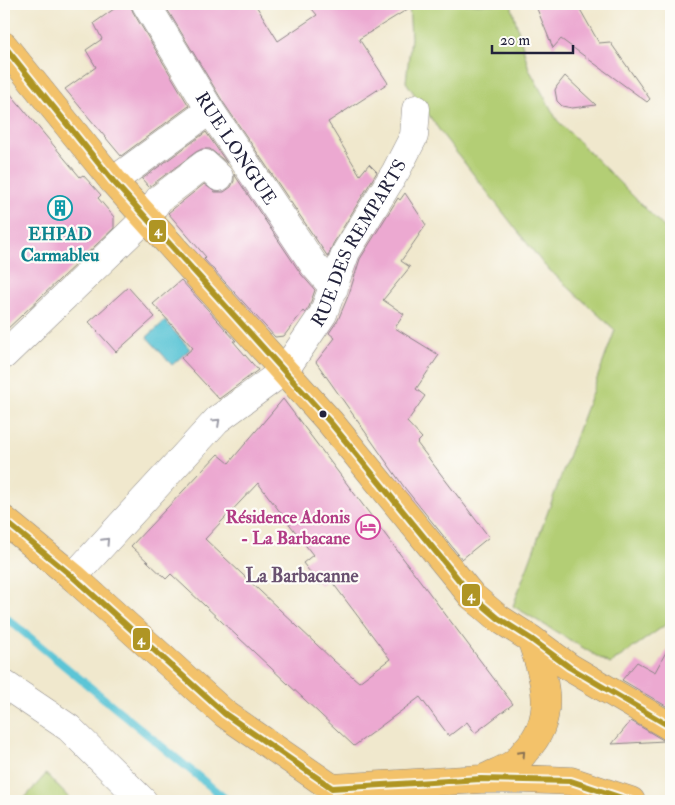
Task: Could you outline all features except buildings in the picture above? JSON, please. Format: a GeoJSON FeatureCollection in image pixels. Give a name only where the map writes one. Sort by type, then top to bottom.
{"type":"FeatureCollection","features":[{"type":"Feature","properties":{"kind":"main road"},"geometry":{"type":"LineString","coordinates":[[4,46],[113,181],[330,422],[472,596],[498,618],[570,667],[671,727]]}},
{"type":"Feature","properties":{"kind":"main road"},"geometry":{"type":"LineString","coordinates":[[4,520],[73,577],[225,714],[332,788],[481,779],[525,779],[571,781],[631,801]]}},
{"type":"Feature","properties":{"kind":"main road"},"geometry":{"type":"LineString","coordinates":[[481,779],[513,764],[533,743],[542,728],[545,711],[543,673],[531,639]]}},
{"type":"Feature","properties":{"kind":"street","name":"RUE LONGUE"},"geometry":{"type":"LineString","coordinates":[[146,4],[210,110],[314,265],[334,288]]}},
{"type":"Feature","properties":{"kind":"street","name":"RUE DES REMPARTS"},"geometry":{"type":"LineString","coordinates":[[73,577],[217,420],[285,370],[323,314],[346,252],[396,171],[414,136],[416,109]]}},
{"type":"Feature","properties":{"kind":"street"},"geometry":{"type":"LineString","coordinates":[[113,181],[210,110]]}},
{"type":"Feature","properties":{"kind":"street"},"geometry":{"type":"LineString","coordinates":[[4,356],[146,218],[159,198],[204,164],[218,177]]}},
{"type":"Feature","properties":{"kind":"street"},"geometry":{"type":"LineString","coordinates":[[4,684],[69,728],[143,801]]}},
{"type":"Feature","properties":{"kind":"green space"},"geometry":{"type":"Polygon","coordinates":[[[409,4],[511,4],[529,69],[557,120],[671,234],[671,621],[610,664],[513,606],[615,330],[544,265],[442,134],[406,82],[411,38],[409,4]]]}},
{"type":"Feature","properties":{"kind":"green space"},"geometry":{"type":"Polygon","coordinates":[[[46,774],[72,801],[22,801],[46,774]]]}},
{"type":"Feature","properties":{"kind":"water"},"geometry":{"type":"Polygon","coordinates":[[[165,321],[190,349],[172,365],[147,337],[165,321]]]}},
{"type":"Feature","properties":{"kind":"waterway"},"geometry":{"type":"LineString","coordinates":[[4,616],[228,801]]}},
{"type":"Feature","properties":{"kind":"transit line","name":"4"},"geometry":{"type":"LineString","coordinates":[[4,46],[113,181],[330,422],[472,596],[498,618],[569,667],[671,727]]}},
{"type":"Feature","properties":{"kind":"transit line","name":"4"},"geometry":{"type":"LineString","coordinates":[[4,520],[73,577],[225,714],[332,788],[481,779],[571,781],[631,801]]}},
{"type":"Feature","properties":{"kind":"place","name":"EHPAD Carmableu"},"geometry":{"type":"Point","coordinates":[60,208]}},
{"type":"Feature","properties":{"kind":"place","name":"Résidence Adonis - La Barbacane"},"geometry":{"type":"Point","coordinates":[368,527]}},
{"type":"Feature","properties":{"kind":"district","name":"La Barbacanne"},"geometry":{"type":"Point","coordinates":[302,576]}}]}
